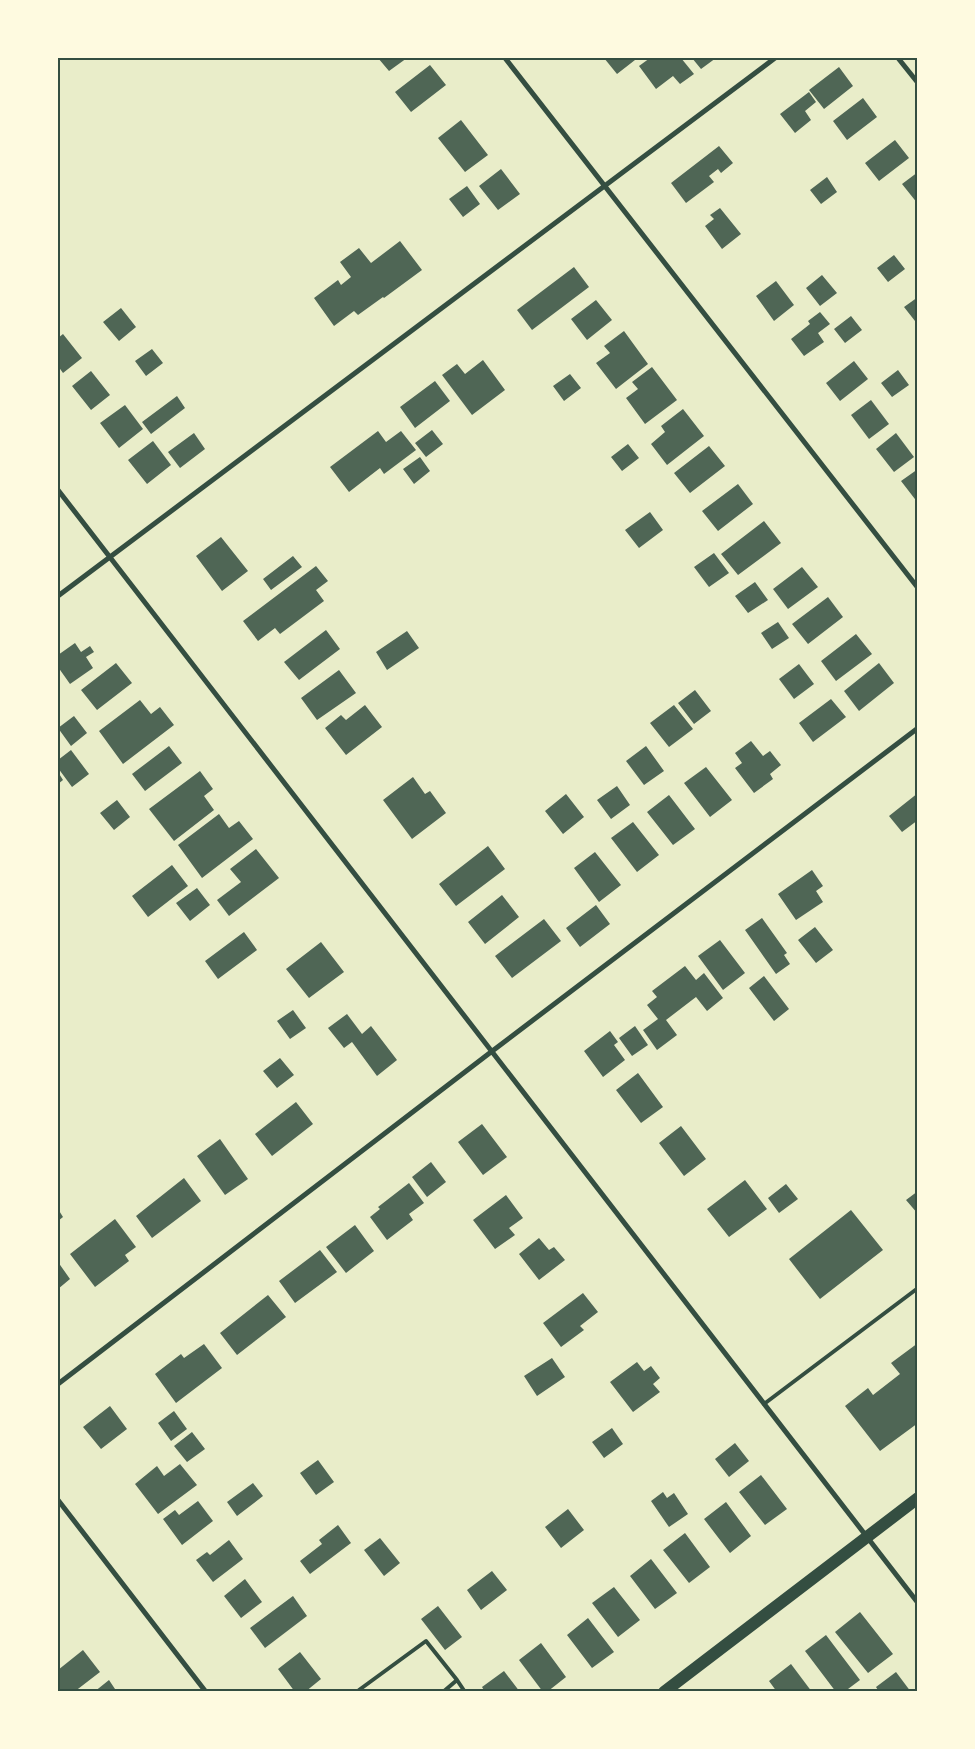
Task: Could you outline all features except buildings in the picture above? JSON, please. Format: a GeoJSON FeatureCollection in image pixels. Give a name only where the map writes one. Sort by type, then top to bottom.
{"type":"FeatureCollection","features":[{"type":"Feature","properties":{"kind":"main road"},"geometry":{"type":"LineString","coordinates":[[664,1692],[918,1498]]}},
{"type":"Feature","properties":{"kind":"street"},"geometry":{"type":"LineString","coordinates":[[505,58],[918,588]]}},
{"type":"Feature","properties":{"kind":"street"},"geometry":{"type":"LineString","coordinates":[[58,596],[775,58]]}},
{"type":"Feature","properties":{"kind":"street"},"geometry":{"type":"LineString","coordinates":[[898,58],[918,84]]}},
{"type":"Feature","properties":{"kind":"street"},"geometry":{"type":"LineString","coordinates":[[58,490],[918,1603]]}},
{"type":"Feature","properties":{"kind":"street"},"geometry":{"type":"LineString","coordinates":[[58,1384],[918,728]]}},
{"type":"Feature","properties":{"kind":"street"},"geometry":{"type":"LineString","coordinates":[[58,1500],[206,1692]]}},
{"type":"Feature","properties":{"kind":"lane"},"geometry":{"type":"LineString","coordinates":[[764,1404],[918,1288]]}},
{"type":"Feature","properties":{"kind":"lane"},"geometry":{"type":"LineString","coordinates":[[359,1691],[426,1641],[465,1692]]}},
{"type":"Feature","properties":{"kind":"lane"},"geometry":{"type":"LineString","coordinates":[[443,1692],[457,1680]]}}]}
